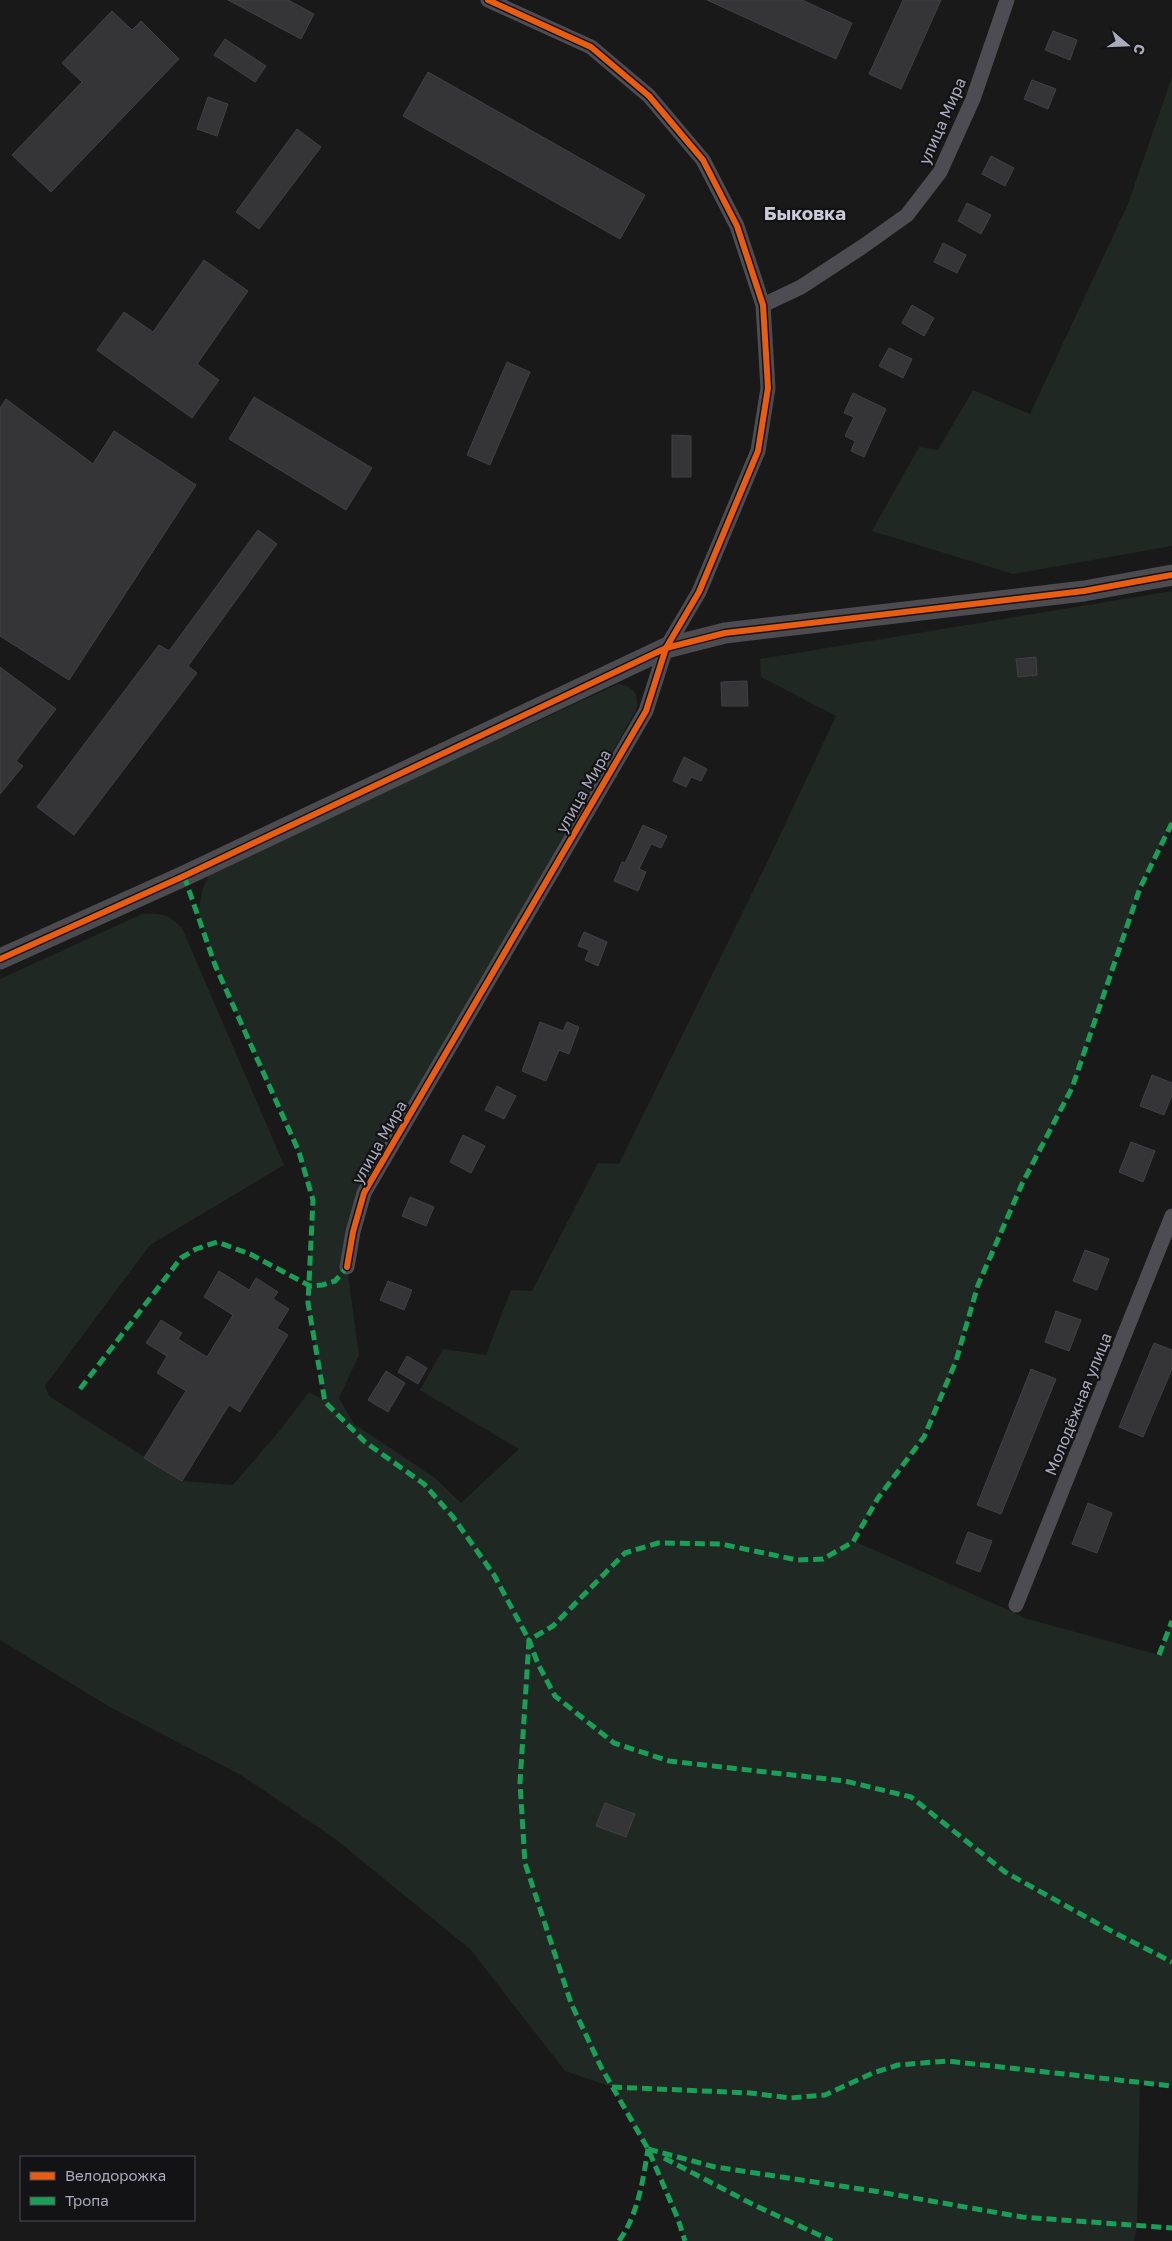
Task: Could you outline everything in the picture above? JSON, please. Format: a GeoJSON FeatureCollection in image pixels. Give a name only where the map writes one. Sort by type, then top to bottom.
{"type":"FeatureCollection","features":[{"type":"Feature","properties":{"kind":"street"},"geometry":{"type":"LineString","coordinates":[[488,0],[591,47],[649,96],[703,160],[737,226],[763,305]]}},
{"type":"Feature","properties":{"kind":"street","name":"улица Мира"},"geometry":{"type":"LineString","coordinates":[[347,1267],[353,1232],[364,1193],[646,711],[666,648],[699,592],[758,451],[768,388],[763,305],[801,287],[908,215],[940,172],[973,99],[1007,0]]}},
{"type":"Feature","properties":{"kind":"street"},"geometry":{"type":"LineString","coordinates":[[0,959],[184,876],[666,648],[725,633],[1084,591],[1172,575]]}},
{"type":"Feature","properties":{"kind":"street","name":"Молодёжная улица"},"geometry":{"type":"LineString","coordinates":[[1016,1605],[1172,1216]]}},
{"type":"Feature","properties":{"kind":"shaded area"},"geometry":{"type":"Polygon","coordinates":[[[1172,77],[1172,546],[1013,574],[872,531],[919,447],[938,450],[973,390],[1030,414],[1128,204],[1172,77]]]}},
{"type":"Feature","properties":{"kind":"shaded area"},"geometry":{"type":"Polygon","coordinates":[[[1172,591],[1172,823],[1139,888],[1072,1088],[1022,1184],[978,1285],[956,1361],[924,1437],[878,1498],[854,1541],[1028,1619],[1159,1655],[1172,1621],[1172,2086],[1140,2083],[1137,2227],[1134,2241],[685,2241],[662,2181],[612,2087],[565,2071],[471,1950],[334,1838],[241,1775],[108,1706],[0,1640],[0,979],[142,914],[164,915],[182,928],[284,1165],[150,1245],[45,1386],[49,1396],[182,1481],[233,1485],[281,1429],[309,1392],[325,1401],[308,1303],[313,1200],[299,1152],[215,965],[198,913],[203,888],[210,872],[618,684],[632,689],[637,700],[636,710],[364,1193],[347,1267],[359,1355],[339,1398],[354,1424],[435,1478],[461,1503],[519,1449],[420,1390],[443,1349],[486,1355],[511,1290],[532,1291],[598,1163],[619,1164],[765,867],[836,716],[761,677],[760,659],[1172,591]]]}},
{"type":"Feature","properties":{"kind":"building"},"geometry":{"type":"Polygon","coordinates":[[[228,0],[288,0],[314,14],[301,39],[228,0]]]}},
{"type":"Feature","properties":{"kind":"building"},"geometry":{"type":"Polygon","coordinates":[[[707,0],[802,0],[852,23],[836,59],[707,0]]]}},
{"type":"Feature","properties":{"kind":"building"},"geometry":{"type":"Polygon","coordinates":[[[903,0],[941,0],[901,89],[869,74],[903,0]]]}},
{"type":"Feature","properties":{"kind":"building"},"geometry":{"type":"Polygon","coordinates":[[[112,11],[132,30],[141,21],[179,59],[51,192],[12,155],[82,82],[62,63],[112,11]]]}},
{"type":"Feature","properties":{"kind":"building"},"geometry":{"type":"Polygon","coordinates":[[[1053,31],[1077,40],[1070,60],[1045,50],[1053,31]]]}},
{"type":"Feature","properties":{"kind":"building"},"geometry":{"type":"Polygon","coordinates":[[[225,39],[266,66],[255,82],[214,55],[225,39]]]}},
{"type":"Feature","properties":{"kind":"building"},"geometry":{"type":"Polygon","coordinates":[[[428,72],[645,195],[620,239],[403,116],[428,72]]]}},
{"type":"Feature","properties":{"kind":"building"},"geometry":{"type":"Polygon","coordinates":[[[1032,80],[1056,89],[1048,109],[1024,99],[1032,80]]]}},
{"type":"Feature","properties":{"kind":"building"},"geometry":{"type":"Polygon","coordinates":[[[208,97],[228,104],[217,136],[197,129],[208,97]]]}},
{"type":"Feature","properties":{"kind":"building"},"geometry":{"type":"Polygon","coordinates":[[[297,129],[321,147],[259,229],[236,212],[297,129]]]}},
{"type":"Feature","properties":{"kind":"building"},"geometry":{"type":"Polygon","coordinates":[[[991,156],[1014,168],[1005,186],[982,174],[991,156]]]}},
{"type":"Feature","properties":{"kind":"building"},"geometry":{"type":"Polygon","coordinates":[[[967,203],[991,215],[981,234],[958,221],[967,203]]]}},
{"type":"Feature","properties":{"kind":"building"},"geometry":{"type":"Polygon","coordinates":[[[943,243],[966,255],[957,273],[934,262],[943,243]]]}},
{"type":"Feature","properties":{"kind":"building"},"geometry":{"type":"Polygon","coordinates":[[[204,260],[248,291],[197,364],[219,380],[192,418],[97,350],[124,312],[153,332],[204,260]]]}},
{"type":"Feature","properties":{"kind":"building"},"geometry":{"type":"Polygon","coordinates":[[[912,305],[934,318],[924,336],[902,323],[912,305]]]}},
{"type":"Feature","properties":{"kind":"building"},"geometry":{"type":"Polygon","coordinates":[[[889,348],[912,359],[903,378],[879,366],[889,348]]]}},
{"type":"Feature","properties":{"kind":"building"},"geometry":{"type":"Polygon","coordinates":[[[507,362],[530,372],[490,465],[467,455],[507,362]]]}},
{"type":"Feature","properties":{"kind":"building"},"geometry":{"type":"Polygon","coordinates":[[[853,393],[886,409],[864,457],[851,451],[855,441],[845,436],[854,417],[844,413],[853,393]]]}},
{"type":"Feature","properties":{"kind":"building"},"geometry":{"type":"Polygon","coordinates":[[[254,397],[372,468],[346,510],[229,439],[254,397]]]}},
{"type":"Feature","properties":{"kind":"building"},"geometry":{"type":"Polygon","coordinates":[[[6,399],[93,464],[114,431],[196,485],[69,680],[0,636],[0,408],[6,399]]]}},
{"type":"Feature","properties":{"kind":"building"},"geometry":{"type":"Polygon","coordinates":[[[672,435],[691,436],[691,477],[672,477],[672,435]]]}},
{"type":"Feature","properties":{"kind":"building"},"geometry":{"type":"Polygon","coordinates":[[[258,530],[277,544],[188,666],[197,673],[74,835],[37,807],[159,645],[169,651],[258,530]]]}},
{"type":"Feature","properties":{"kind":"building"},"geometry":{"type":"Polygon","coordinates":[[[1036,657],[1037,675],[1018,677],[1016,659],[1036,657]]]}},
{"type":"Feature","properties":{"kind":"building"},"geometry":{"type":"Polygon","coordinates":[[[0,667],[56,709],[16,761],[23,766],[0,794],[0,667]]]}},
{"type":"Feature","properties":{"kind":"building"},"geometry":{"type":"Polygon","coordinates":[[[747,681],[748,706],[722,706],[721,682],[747,681]]]}},
{"type":"Feature","properties":{"kind":"building"},"geometry":{"type":"Polygon","coordinates":[[[684,757],[707,769],[701,781],[691,777],[686,787],[673,781],[684,757]]]}},
{"type":"Feature","properties":{"kind":"building"},"geometry":{"type":"Polygon","coordinates":[[[643,825],[667,836],[661,848],[651,844],[639,869],[646,872],[638,891],[614,881],[622,862],[625,863],[643,825]]]}},
{"type":"Feature","properties":{"kind":"building"},"geometry":{"type":"Polygon","coordinates":[[[584,932],[607,942],[598,966],[585,960],[589,950],[578,946],[584,932]]]}},
{"type":"Feature","properties":{"kind":"building"},"geometry":{"type":"Polygon","coordinates":[[[540,1022],[563,1031],[567,1022],[579,1027],[569,1054],[559,1050],[546,1081],[522,1071],[540,1022]]]}},
{"type":"Feature","properties":{"kind":"building"},"geometry":{"type":"Polygon","coordinates":[[[1152,1075],[1172,1083],[1172,1095],[1164,1115],[1140,1106],[1152,1075]]]}},
{"type":"Feature","properties":{"kind":"building"},"geometry":{"type":"Polygon","coordinates":[[[497,1086],[516,1096],[504,1119],[485,1110],[497,1086]]]}},
{"type":"Feature","properties":{"kind":"building"},"geometry":{"type":"Polygon","coordinates":[[[463,1135],[485,1146],[471,1173],[450,1162],[463,1135]]]}},
{"type":"Feature","properties":{"kind":"building"},"geometry":{"type":"Polygon","coordinates":[[[1131,1142],[1155,1151],[1143,1182],[1119,1172],[1131,1142]]]}},
{"type":"Feature","properties":{"kind":"building"},"geometry":{"type":"Polygon","coordinates":[[[410,1197],[434,1207],[426,1226],[402,1216],[410,1197]]]}},
{"type":"Feature","properties":{"kind":"building"},"geometry":{"type":"Polygon","coordinates":[[[1085,1250],[1109,1259],[1097,1290],[1073,1281],[1085,1250]]]}},
{"type":"Feature","properties":{"kind":"building"},"geometry":{"type":"Polygon","coordinates":[[[219,1271],[249,1290],[256,1278],[278,1292],[273,1299],[289,1309],[277,1328],[288,1335],[240,1412],[229,1405],[182,1481],[144,1458],[186,1391],[157,1373],[167,1356],[146,1343],[161,1320],[182,1333],[178,1339],[207,1357],[233,1315],[204,1297],[219,1271]]]}},
{"type":"Feature","properties":{"kind":"building"},"geometry":{"type":"Polygon","coordinates":[[[388,1281],[412,1290],[404,1310],[380,1300],[388,1281]]]}},
{"type":"Feature","properties":{"kind":"building"},"geometry":{"type":"Polygon","coordinates":[[[1056,1311],[1081,1320],[1069,1351],[1045,1342],[1056,1311]]]}},
{"type":"Feature","properties":{"kind":"building"},"geometry":{"type":"Polygon","coordinates":[[[1154,1343],[1172,1350],[1172,1369],[1143,1437],[1119,1427],[1154,1343]]]}},
{"type":"Feature","properties":{"kind":"building"},"geometry":{"type":"Polygon","coordinates":[[[407,1356],[427,1368],[418,1384],[398,1372],[407,1356]]]}},
{"type":"Feature","properties":{"kind":"building"},"geometry":{"type":"Polygon","coordinates":[[[1031,1369],[1056,1379],[1001,1514],[977,1505],[1031,1369]]]}},
{"type":"Feature","properties":{"kind":"building"},"geometry":{"type":"Polygon","coordinates":[[[386,1371],[405,1383],[388,1412],[368,1400],[386,1371]]]}},
{"type":"Feature","properties":{"kind":"building"},"geometry":{"type":"Polygon","coordinates":[[[1088,1503],[1112,1513],[1097,1553],[1072,1544],[1088,1503]]]}},
{"type":"Feature","properties":{"kind":"building"},"geometry":{"type":"Polygon","coordinates":[[[968,1532],[992,1541],[980,1572],[956,1563],[968,1532]]]}},
{"type":"Feature","properties":{"kind":"building"},"geometry":{"type":"Polygon","coordinates":[[[605,1803],[635,1814],[626,1837],[596,1826],[605,1803]]]}},
{"type":"Feature","properties":{"kind":"marked path"},"geometry":{"type":"LineString","coordinates":[[1172,823],[1140,888],[1072,1088],[1022,1184],[978,1285],[956,1361],[924,1437],[878,1498],[853,1542],[823,1559],[797,1560],[721,1544],[658,1543],[625,1553],[553,1626],[529,1640],[538,1664],[555,1696],[614,1743],[669,1761],[845,1781],[911,1797],[1005,1872],[1113,1932],[1172,1962]]}},
{"type":"Feature","properties":{"kind":"marked path"},"geometry":{"type":"LineString","coordinates":[[184,876],[215,965],[299,1152],[313,1200],[308,1303],[325,1402],[365,1442],[424,1484],[453,1517],[494,1575],[529,1640],[520,1783],[525,1863],[571,2003],[601,2067],[648,2149],[678,2219],[685,2241]]}},
{"type":"Feature","properties":{"kind":"marked path"},"geometry":{"type":"LineString","coordinates":[[80,1389],[181,1258],[196,1249],[217,1242],[250,1254],[310,1286],[335,1281],[347,1267]]}},
{"type":"Feature","properties":{"kind":"marked path"},"geometry":{"type":"LineString","coordinates":[[1159,1655],[1172,1621]]}},
{"type":"Feature","properties":{"kind":"marked path"},"geometry":{"type":"LineString","coordinates":[[612,2087],[750,2093],[790,2098],[825,2095],[873,2073],[898,2065],[947,2061],[1172,2086]]}},
{"type":"Feature","properties":{"kind":"marked path"},"geometry":{"type":"LineString","coordinates":[[648,2149],[715,2167],[874,2191],[1022,2217],[1172,2228]]}},
{"type":"Feature","properties":{"kind":"marked path"},"geometry":{"type":"LineString","coordinates":[[619,2241],[631,2220],[635,2208],[642,2185],[648,2149]]}},
{"type":"Feature","properties":{"kind":"marked path"},"geometry":{"type":"LineString","coordinates":[[664,2158],[754,2205],[832,2241]]}},
{"type":"Feature","properties":{"kind":"cycle path"},"geometry":{"type":"LineString","coordinates":[[347,1267],[353,1232],[364,1193],[646,711],[666,648],[699,592],[758,451],[768,388],[763,305],[737,226],[703,160],[649,96],[591,47],[488,0]]}},
{"type":"Feature","properties":{"kind":"cycle path"},"geometry":{"type":"LineString","coordinates":[[0,959],[184,876],[666,648],[725,633],[1084,591],[1172,575]]}},
{"type":"Feature","properties":{"kind":"district","name":"Быковка"},"geometry":{"type":"Point","coordinates":[805,212]}}]}
